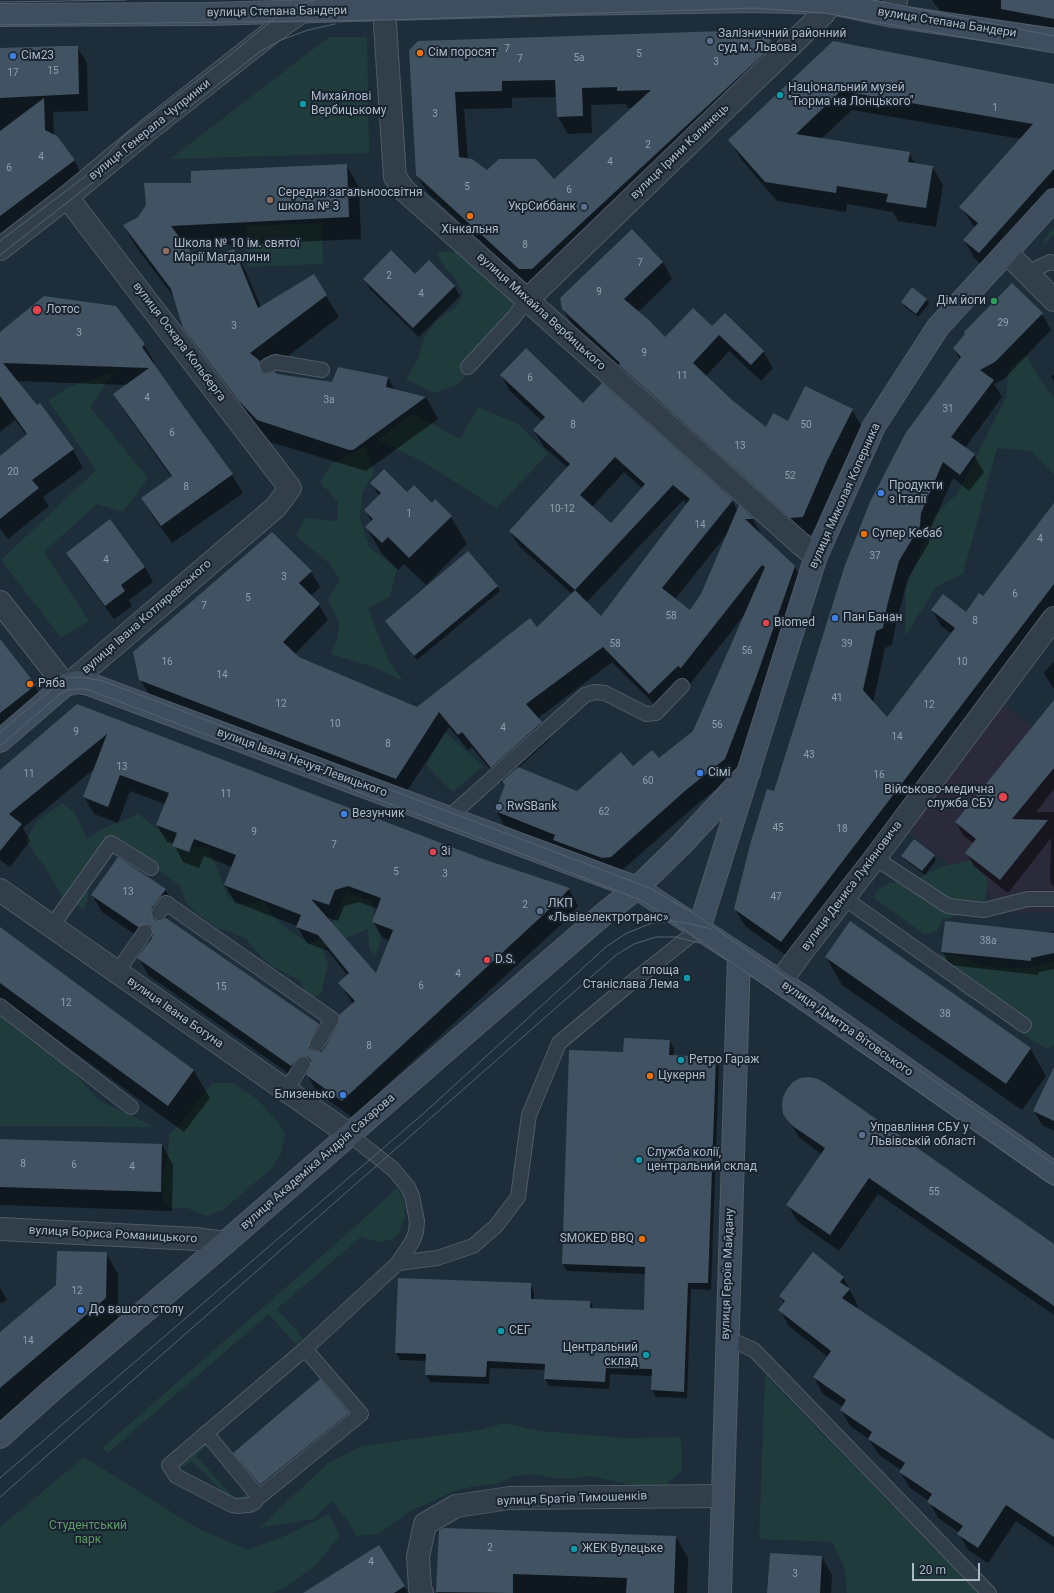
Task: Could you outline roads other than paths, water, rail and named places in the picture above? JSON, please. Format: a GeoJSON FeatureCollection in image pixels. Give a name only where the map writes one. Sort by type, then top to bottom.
{"type":"FeatureCollection","features":[{"type":"Feature","properties":{"kind":"main road","name":"вулиця Степана Бандери"},"geometry":{"type":"LineString","coordinates":[[0,15],[208,14],[384,10],[572,2],[733,0],[831,3],[895,8],[1054,40]]}},
{"type":"Feature","properties":{"kind":"main road","name":"вулиця Миколая Коперника"},"geometry":{"type":"LineString","coordinates":[[699,929],[816,556],[874,426],[938,327],[1054,200]]}},
{"type":"Feature","properties":{"kind":"main road","name":"вулиця Івана Нечуя-Левицького"},"geometry":{"type":"LineString","coordinates":[[65,685],[77,682],[89,684],[637,888]]}},
{"type":"Feature","properties":{"kind":"main road","name":"вулиця Івана Котляревського"},"geometry":{"type":"LineString","coordinates":[[0,741],[65,685]]}},
{"type":"Feature","properties":{"kind":"main road","name":"вулиця Миколая Коперника"},"geometry":{"type":"LineString","coordinates":[[637,888],[681,845],[749,772]]}},
{"type":"Feature","properties":{"kind":"main road","name":"вулиця Дмитра Вітовського"},"geometry":{"type":"LineString","coordinates":[[637,888],[780,982],[1054,1173]]}},
{"type":"Feature","properties":{"kind":"main road","name":"вулиця Академіка Андрія Сахарова"},"geometry":{"type":"LineString","coordinates":[[0,1437],[51,1391],[226,1244],[486,1015],[605,913],[637,888]]}},
{"type":"Feature","properties":{"kind":"main road","name":"вулиця Героїв Майдану"},"geometry":{"type":"LineString","coordinates":[[720,1593],[739,955]]}},
{"type":"Feature","properties":{"kind":"street","name":"вулиця Ірини Калинець"},"geometry":{"type":"LineString","coordinates":[[527,300],[824,13],[831,3]]}},
{"type":"Feature","properties":{"kind":"street","name":"вулиця Михайла Вербицького"},"geometry":{"type":"LineString","coordinates":[[384,10],[395,177],[404,190],[816,556]]}},
{"type":"Feature","properties":{"kind":"street","name":"вулиця Генерала Чупринки"},"geometry":{"type":"LineString","coordinates":[[0,249],[67,197],[149,129],[271,33],[301,12]]}},
{"type":"Feature","properties":{"kind":"street","name":"вулиця Оскара Кольберга"},"geometry":{"type":"LineString","coordinates":[[67,197],[228,396],[290,488]]}},
{"type":"Feature","properties":{"kind":"street"},"geometry":{"type":"LineString","coordinates":[[1007,253],[1054,300]]}},
{"type":"Feature","properties":{"kind":"street","name":"вулиця Івана Котляревського"},"geometry":{"type":"LineString","coordinates":[[65,685],[76,678],[276,507],[290,488]]}},
{"type":"Feature","properties":{"kind":"street"},"geometry":{"type":"LineString","coordinates":[[0,602],[65,685]]}},
{"type":"Feature","properties":{"kind":"street","name":"вулиця Дениса Лукіяновича"},"geometry":{"type":"LineString","coordinates":[[780,982],[875,858],[1054,618]]}},
{"type":"Feature","properties":{"kind":"street","name":"вулиця Івана Богуна"},"geometry":{"type":"LineString","coordinates":[[2,896],[52,926],[350,1135]]}},
{"type":"Feature","properties":{"kind":"street","name":"вулиця Бориса Романицького"},"geometry":{"type":"LineString","coordinates":[[0,1229],[196,1239],[226,1244]]}},
{"type":"Feature","properties":{"kind":"street","name":"вулиця Братів Тимошенків"},"geometry":{"type":"LineString","coordinates":[[422,1593],[420,1588],[418,1557],[425,1524],[456,1506],[510,1498],[723,1496]]}},
{"type":"Feature","properties":{"kind":"lane"},"geometry":{"type":"LineString","coordinates":[[1027,273],[1050,262],[1054,263]]}},
{"type":"Feature","properties":{"kind":"lane"},"geometry":{"type":"LineString","coordinates":[[468,367],[514,317],[527,300]]}},
{"type":"Feature","properties":{"kind":"lane"},"geometry":{"type":"LineString","coordinates":[[267,366],[275,362],[322,370]]}},
{"type":"Feature","properties":{"kind":"lane"},"geometry":{"type":"LineString","coordinates":[[448,818],[585,695],[595,692],[605,694],[646,714],[656,713],[682,686]]}},
{"type":"Feature","properties":{"kind":"lane"},"geometry":{"type":"LineString","coordinates":[[52,926],[110,843],[151,868]]}},
{"type":"Feature","properties":{"kind":"lane"},"geometry":{"type":"LineString","coordinates":[[875,858],[948,906],[984,910],[1028,899],[1054,899]]}},
{"type":"Feature","properties":{"kind":"lane"},"geometry":{"type":"LineString","coordinates":[[844,898],[1024,1025]]}},
{"type":"Feature","properties":{"kind":"lane"},"geometry":{"type":"LineString","coordinates":[[159,913],[166,903],[332,1019],[317,1044]]}},
{"type":"Feature","properties":{"kind":"lane"},"geometry":{"type":"LineString","coordinates":[[398,1263],[438,1258],[473,1246],[496,1226],[518,1197],[529,1115],[559,1043],[626,986],[699,929]]}},
{"type":"Feature","properties":{"kind":"lane"},"geometry":{"type":"LineString","coordinates":[[117,972],[145,932]]}},
{"type":"Feature","properties":{"kind":"lane"},"geometry":{"type":"LineString","coordinates":[[0,1006],[131,1107]]}},
{"type":"Feature","properties":{"kind":"lane"},"geometry":{"type":"LineString","coordinates":[[286,1091],[303,1064]]}},
{"type":"Feature","properties":{"kind":"lane"},"geometry":{"type":"LineString","coordinates":[[305,1348],[361,1414],[254,1503],[249,1505],[237,1506],[176,1476],[169,1465],[305,1348],[398,1263],[412,1242],[416,1232],[417,1221],[412,1196],[408,1187],[393,1169],[350,1135]]}},
{"type":"Feature","properties":{"kind":"lane"},"geometry":{"type":"LineString","coordinates":[[727,1338],[754,1350],[989,1593]]}},
{"type":"Feature","properties":{"kind":"lane"},"geometry":{"type":"LineString","coordinates":[[206,1433],[260,1497]]}},
{"type":"Feature","properties":{"kind":"tram line"},"geometry":{"type":"LineString","coordinates":[[0,2],[126,0]]}},
{"type":"Feature","properties":{"kind":"tram line"},"geometry":{"type":"LineString","coordinates":[[0,241],[83,178],[123,137],[229,56],[270,22],[297,5],[314,0]]}},
{"type":"Feature","properties":{"kind":"tram line"},"geometry":{"type":"LineString","coordinates":[[873,0],[1054,36]]}},
{"type":"Feature","properties":{"kind":"tram line"},"geometry":{"type":"LineString","coordinates":[[0,25],[385,20],[754,8],[824,13],[1054,53]]}},
{"type":"Feature","properties":{"kind":"tram line"},"geometry":{"type":"LineString","coordinates":[[0,255],[261,51],[281,40],[308,30],[335,24]]}},
{"type":"Feature","properties":{"kind":"tram line"},"geometry":{"type":"LineString","coordinates":[[0,732],[59,683],[69,677],[103,681],[650,888],[693,913],[1054,1164]]}},
{"type":"Feature","properties":{"kind":"tram line"},"geometry":{"type":"LineString","coordinates":[[0,746],[60,694],[67,690],[86,689],[643,901],[1054,1186]]}},
{"type":"Feature","properties":{"kind":"tram line"},"geometry":{"type":"LineString","coordinates":[[0,1478],[424,1113],[607,946],[627,933],[652,923],[673,921],[711,929]]}},
{"type":"Feature","properties":{"kind":"tram line"},"geometry":{"type":"LineString","coordinates":[[0,1497],[616,955],[634,944],[656,937],[676,937],[699,943]]}},
{"type":"Feature","properties":{"kind":"place","name":"Залізничний районний суд м. Львова"},"geometry":{"type":"Point","coordinates":[710,41]}},
{"type":"Feature","properties":{"kind":"place","name":"Сім поросят"},"geometry":{"type":"Point","coordinates":[420,53]}},
{"type":"Feature","properties":{"kind":"place","name":"Сім23"},"geometry":{"type":"Point","coordinates":[13,56]}},
{"type":"Feature","properties":{"kind":"place","name":"Національний музей \"Тюрма на Лонцького\""},"geometry":{"type":"Point","coordinates":[780,95]}},
{"type":"Feature","properties":{"kind":"place","name":"Михайлові Вербицькому"},"geometry":{"type":"Point","coordinates":[303,104]}},
{"type":"Feature","properties":{"kind":"place","name":"Середня загальноосвітня школа № 3"},"geometry":{"type":"Point","coordinates":[270,200]}},
{"type":"Feature","properties":{"kind":"place","name":"УкрСиббанк"},"geometry":{"type":"Point","coordinates":[584,207]}},
{"type":"Feature","properties":{"kind":"place","name":"Хінкальня"},"geometry":{"type":"Point","coordinates":[470,216]}},
{"type":"Feature","properties":{"kind":"place","name":"Школа № 10 ім. святої Марії Магдалини"},"geometry":{"type":"Point","coordinates":[166,251]}},
{"type":"Feature","properties":{"kind":"place","name":"Дім йоги"},"geometry":{"type":"Point","coordinates":[994,301]}},
{"type":"Feature","properties":{"kind":"place","name":"Лотос"},"geometry":{"type":"Point","coordinates":[37,310]}},
{"type":"Feature","properties":{"kind":"place","name":"Продукти з Італії"},"geometry":{"type":"Point","coordinates":[881,493]}},
{"type":"Feature","properties":{"kind":"place","name":"Супер Кебаб"},"geometry":{"type":"Point","coordinates":[864,534]}},
{"type":"Feature","properties":{"kind":"place","name":"Пан Банан"},"geometry":{"type":"Point","coordinates":[835,618]}},
{"type":"Feature","properties":{"kind":"place","name":"Biomed"},"geometry":{"type":"Point","coordinates":[766,623]}},
{"type":"Feature","properties":{"kind":"place","name":"Ряба"},"geometry":{"type":"Point","coordinates":[30,684]}},
{"type":"Feature","properties":{"kind":"place","name":"Сімі"},"geometry":{"type":"Point","coordinates":[700,773]}},
{"type":"Feature","properties":{"kind":"place","name":"Військово-медична служба СБУ"},"geometry":{"type":"Point","coordinates":[1003,797]}},
{"type":"Feature","properties":{"kind":"place","name":"RwSBank"},"geometry":{"type":"Point","coordinates":[499,807]}},
{"type":"Feature","properties":{"kind":"place","name":"Везунчик"},"geometry":{"type":"Point","coordinates":[344,814]}},
{"type":"Feature","properties":{"kind":"place","name":"3і"},"geometry":{"type":"Point","coordinates":[433,852]}},
{"type":"Feature","properties":{"kind":"place","name":"ЛКП «Львівелектротранс»"},"geometry":{"type":"Point","coordinates":[540,911]}},
{"type":"Feature","properties":{"kind":"place","name":"D.S."},"geometry":{"type":"Point","coordinates":[487,960]}},
{"type":"Feature","properties":{"kind":"place","name":"площа Станіслава Лема"},"geometry":{"type":"Point","coordinates":[687,978]}},
{"type":"Feature","properties":{"kind":"place","name":"Ретро Гараж"},"geometry":{"type":"Point","coordinates":[681,1060]}},
{"type":"Feature","properties":{"kind":"place","name":"Цукерня"},"geometry":{"type":"Point","coordinates":[650,1076]}},
{"type":"Feature","properties":{"kind":"place","name":"Близенько"},"geometry":{"type":"Point","coordinates":[343,1095]}},
{"type":"Feature","properties":{"kind":"place","name":"Управління СБУ у Львівській області"},"geometry":{"type":"Point","coordinates":[862,1135]}},
{"type":"Feature","properties":{"kind":"place","name":"Служба колії, центральний склад"},"geometry":{"type":"Point","coordinates":[639,1160]}},
{"type":"Feature","properties":{"kind":"place","name":"SMOKED BBQ"},"geometry":{"type":"Point","coordinates":[642,1239]}},
{"type":"Feature","properties":{"kind":"place","name":"До вашого столу"},"geometry":{"type":"Point","coordinates":[81,1310]}},
{"type":"Feature","properties":{"kind":"place","name":"СЕГ"},"geometry":{"type":"Point","coordinates":[501,1331]}},
{"type":"Feature","properties":{"kind":"place","name":"Центральний склад"},"geometry":{"type":"Point","coordinates":[646,1355]}},
{"type":"Feature","properties":{"kind":"place","name":"ЖЕК Вулецьке"},"geometry":{"type":"Point","coordinates":[574,1549]}},
{"type":"Feature","properties":{"kind":"park label","name":"Студентський парк"},"geometry":{"type":"Point","coordinates":[88,1533]}}]}
